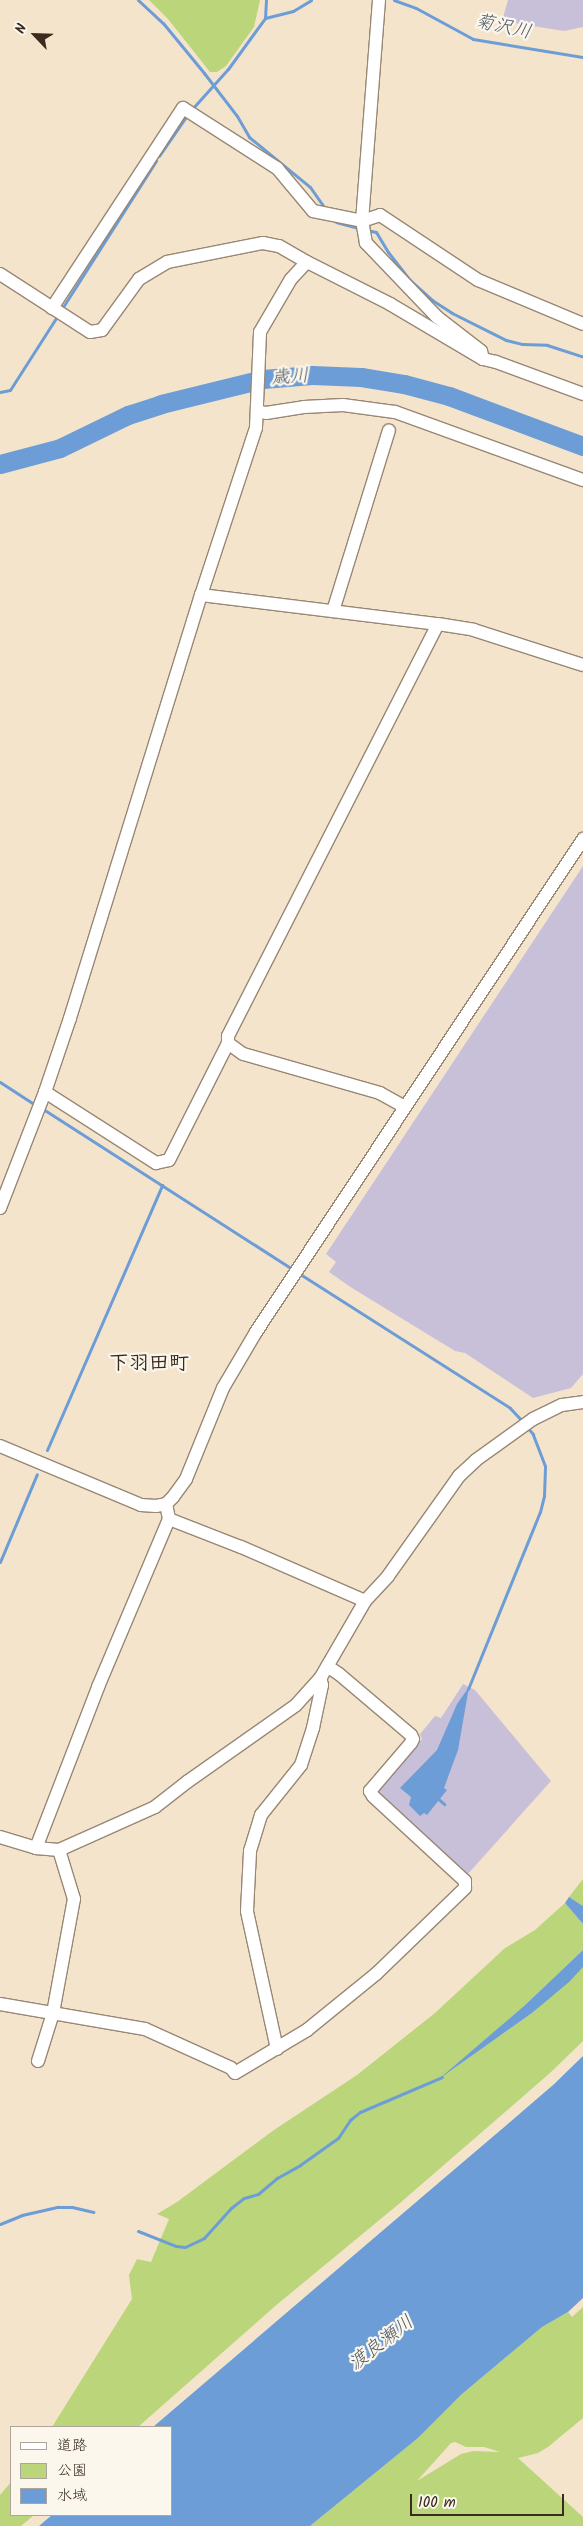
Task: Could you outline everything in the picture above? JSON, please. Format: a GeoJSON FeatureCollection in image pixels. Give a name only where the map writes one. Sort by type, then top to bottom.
{"type":"FeatureCollection","features":[{"type":"Feature","properties":{"kind":"street"},"geometry":{"type":"LineString","coordinates":[[379,2],[363,226],[366,243],[437,317],[481,351],[483,359]]}},
{"type":"Feature","properties":{"kind":"street"},"geometry":{"type":"LineString","coordinates":[[52,308],[183,108],[276,168],[313,211],[363,226],[380,215],[478,280],[583,324]]}},
{"type":"Feature","properties":{"kind":"street"},"geometry":{"type":"LineString","coordinates":[[0,274],[90,332],[102,330],[139,279],[167,262],[263,243],[286,249],[307,262],[390,304],[483,359],[583,394]]}},
{"type":"Feature","properties":{"kind":"street"},"geometry":{"type":"LineString","coordinates":[[0,1208],[41,1102],[201,595],[256,428],[260,332],[265,320],[291,279],[307,262]]}},
{"type":"Feature","properties":{"kind":"street"},"geometry":{"type":"LineString","coordinates":[[258,405],[266,413],[304,407],[343,405],[395,412],[583,480]]}},
{"type":"Feature","properties":{"kind":"street"},"geometry":{"type":"LineString","coordinates":[[333,611],[389,430]]}},
{"type":"Feature","properties":{"kind":"street"},"geometry":{"type":"LineString","coordinates":[[201,595],[474,630],[583,665]]}},
{"type":"Feature","properties":{"kind":"street"},"geometry":{"type":"LineString","coordinates":[[41,1102],[156,1163],[169,1160],[228,1043],[232,1027],[438,624]]}},
{"type":"Feature","properties":{"kind":"street"},"geometry":{"type":"LineString","coordinates":[[0,1446],[141,1505],[156,1506],[166,1504],[180,1490],[230,1375],[292,1277],[583,839]]}},
{"type":"Feature","properties":{"kind":"street"},"geometry":{"type":"LineString","coordinates":[[228,1043],[243,1054],[380,1093],[405,1107]]}},
{"type":"Feature","properties":{"kind":"street"},"geometry":{"type":"LineString","coordinates":[[0,1837],[36,1848],[59,1850],[155,1807],[296,1705],[320,1678],[365,1601],[388,1576],[459,1476],[476,1460],[533,1419],[562,1405],[583,1402]]}},
{"type":"Feature","properties":{"kind":"street"},"geometry":{"type":"LineString","coordinates":[[36,1848],[98,1687],[169,1519],[166,1504]]}},
{"type":"Feature","properties":{"kind":"street"},"geometry":{"type":"LineString","coordinates":[[169,1519],[241,1547],[365,1601]]}},
{"type":"Feature","properties":{"kind":"street"},"geometry":{"type":"LineString","coordinates":[[0,2004],[145,2028],[231,2068],[236,2073],[277,2050],[307,2030],[376,1974],[466,1884],[372,1796],[370,1791],[411,1744],[413,1739],[411,1735],[327,1666]]}},
{"type":"Feature","properties":{"kind":"street"},"geometry":{"type":"LineString","coordinates":[[277,2050],[247,1911],[250,1851],[261,1815],[301,1765],[322,1685],[320,1678]]}},
{"type":"Feature","properties":{"kind":"street"},"geometry":{"type":"LineString","coordinates":[[38,2061],[53,2013],[74,1899],[59,1850]]}},
{"type":"Feature","properties":{"kind":"shaded area"},"geometry":{"type":"Polygon","coordinates":[[[508,0],[583,0],[583,27],[564,31],[502,21],[508,0]]]}},
{"type":"Feature","properties":{"kind":"shaded area"},"geometry":{"type":"Polygon","coordinates":[[[583,866],[583,1374],[571,1388],[533,1398],[465,1353],[455,1351],[329,1272],[336,1262],[326,1254],[583,866]]]}},
{"type":"Feature","properties":{"kind":"shaded area"},"geometry":{"type":"Polygon","coordinates":[[[463,1684],[475,1690],[551,1781],[467,1875],[377,1795],[376,1789],[422,1739],[420,1734],[435,1716],[441,1718],[463,1684]]]}},
{"type":"Feature","properties":{"kind":"green space"},"geometry":{"type":"Polygon","coordinates":[[[149,0],[260,0],[254,27],[226,66],[217,72],[210,72],[168,19],[149,0]]]}},
{"type":"Feature","properties":{"kind":"green space"},"geometry":{"type":"Polygon","coordinates":[[[583,1879],[583,1906],[569,1897],[583,1879]]]}},
{"type":"Feature","properties":{"kind":"green space"},"geometry":{"type":"Polygon","coordinates":[[[565,1903],[583,1924],[583,1950],[524,2006],[446,2074],[532,2013],[583,1967],[583,2041],[550,2073],[400,2203],[274,2307],[139,2426],[53,2426],[132,2299],[129,2275],[137,2259],[151,2262],[169,2219],[157,2214],[177,2202],[274,2130],[357,2075],[435,2013],[505,1948],[535,1930],[565,1903]]]}},
{"type":"Feature","properties":{"kind":"green space"},"geometry":{"type":"Polygon","coordinates":[[[583,2307],[583,2418],[548,2447],[538,2453],[518,2458],[583,2517],[583,2526],[310,2526],[418,2438],[462,2394],[542,2327],[568,2312],[572,2317],[583,2307]],[[455,2442],[451,2443],[417,2481],[461,2454],[473,2451],[500,2452],[484,2447],[466,2447],[455,2442]]]}},
{"type":"Feature","properties":{"kind":"green space"},"geometry":{"type":"Polygon","coordinates":[[[10,2483],[10,2516],[33,2516],[21,2526],[0,2526],[0,2495],[10,2483]]]}},
{"type":"Feature","properties":{"kind":"water"},"geometry":{"type":"Polygon","coordinates":[[[469,1687],[458,1750],[444,1788],[447,1790],[427,1815],[424,1813],[420,1816],[409,1805],[411,1797],[400,1788],[437,1750],[457,1704],[469,1687]]]}},
{"type":"Feature","properties":{"kind":"water"},"geometry":{"type":"Polygon","coordinates":[[[569,1897],[583,1906],[583,1924],[565,1903],[569,1897]]]}},
{"type":"Feature","properties":{"kind":"water"},"geometry":{"type":"Polygon","coordinates":[[[583,1950],[583,1967],[569,1982],[532,2013],[439,2079],[524,2006],[583,1950]]]}},
{"type":"Feature","properties":{"kind":"water","name":"渡良瀬川"},"geometry":{"type":"Polygon","coordinates":[[[583,2056],[583,2298],[568,2312],[542,2327],[462,2394],[418,2438],[310,2526],[39,2526],[51,2516],[172,2516],[172,2426],[154,2426],[554,2084],[583,2056]]]}},
{"type":"Feature","properties":{"kind":"pier"},"geometry":{"type":"Polygon","coordinates":[[[583,2054],[554,2084],[503,2128],[151,2426],[583,2054]]]}},
{"type":"Feature","properties":{"kind":"waterway"},"geometry":{"type":"LineString","coordinates":[[138,0],[163,23],[204,73],[237,116],[249,137],[310,187],[326,210]]}},
{"type":"Feature","properties":{"kind":"waterway","name":"菊沢川"},"geometry":{"type":"LineString","coordinates":[[266,0],[265,18],[293,11],[311,0]]}},
{"type":"Feature","properties":{"kind":"waterway","name":"菊沢川"},"geometry":{"type":"LineString","coordinates":[[394,0],[416,8],[473,39],[583,57]]}},
{"type":"Feature","properties":{"kind":"waterway"},"geometry":{"type":"LineString","coordinates":[[192,109],[228,69],[265,18]]}},
{"type":"Feature","properties":{"kind":"waterway"},"geometry":{"type":"LineString","coordinates":[[159,156],[188,114]]}},
{"type":"Feature","properties":{"kind":"waterway"},"geometry":{"type":"LineString","coordinates":[[61,310],[156,161]]}},
{"type":"Feature","properties":{"kind":"waterway"},"geometry":{"type":"LineString","coordinates":[[336,222],[359,228]]}},
{"type":"Feature","properties":{"kind":"waterway"},"geometry":{"type":"LineString","coordinates":[[367,230],[376,232],[388,252],[410,280],[432,300],[452,313],[506,340],[522,344],[547,345],[583,357]]}},
{"type":"Feature","properties":{"kind":"waterway"},"geometry":{"type":"LineString","coordinates":[[0,392],[10,390],[58,315]]}},
{"type":"Feature","properties":{"kind":"waterway","name":"歳川"},"geometry":{"type":"LineString","coordinates":[[0,464],[60,448],[128,415],[161,404],[263,379],[312,375],[361,377],[404,384],[449,396],[583,446]]}},
{"type":"Feature","properties":{"kind":"waterway"},"geometry":{"type":"LineString","coordinates":[[0,1082],[37,1106]]}},
{"type":"Feature","properties":{"kind":"waterway"},"geometry":{"type":"LineString","coordinates":[[43,1109],[294,1270]]}},
{"type":"Feature","properties":{"kind":"waterway"},"geometry":{"type":"LineString","coordinates":[[47,1450],[162,1185]]}},
{"type":"Feature","properties":{"kind":"waterway"},"geometry":{"type":"LineString","coordinates":[[300,1274],[510,1408],[523,1422]]}},
{"type":"Feature","properties":{"kind":"waterway"},"geometry":{"type":"LineString","coordinates":[[468,1689],[540,1512],[544,1496],[545,1466],[533,1434],[527,1427]]}},
{"type":"Feature","properties":{"kind":"waterway"},"geometry":{"type":"LineString","coordinates":[[0,1562],[37,1474]]}},
{"type":"Feature","properties":{"kind":"waterway"},"geometry":{"type":"LineString","coordinates":[[436,1797],[444,1804]]}},
{"type":"Feature","properties":{"kind":"waterway"},"geometry":{"type":"LineString","coordinates":[[138,2231],[176,2246],[185,2247],[204,2238],[231,2208],[244,2198],[258,2194],[277,2178],[300,2165],[338,2138],[350,2120],[360,2112],[442,2077]]}},
{"type":"Feature","properties":{"kind":"waterway"},"geometry":{"type":"LineString","coordinates":[[0,2224],[22,2215],[58,2207],[72,2207],[93,2212]]}},
{"type":"Feature","properties":{"kind":"district","name":"下羽田町"},"geometry":{"type":"Point","coordinates":[149,1364]}}]}
